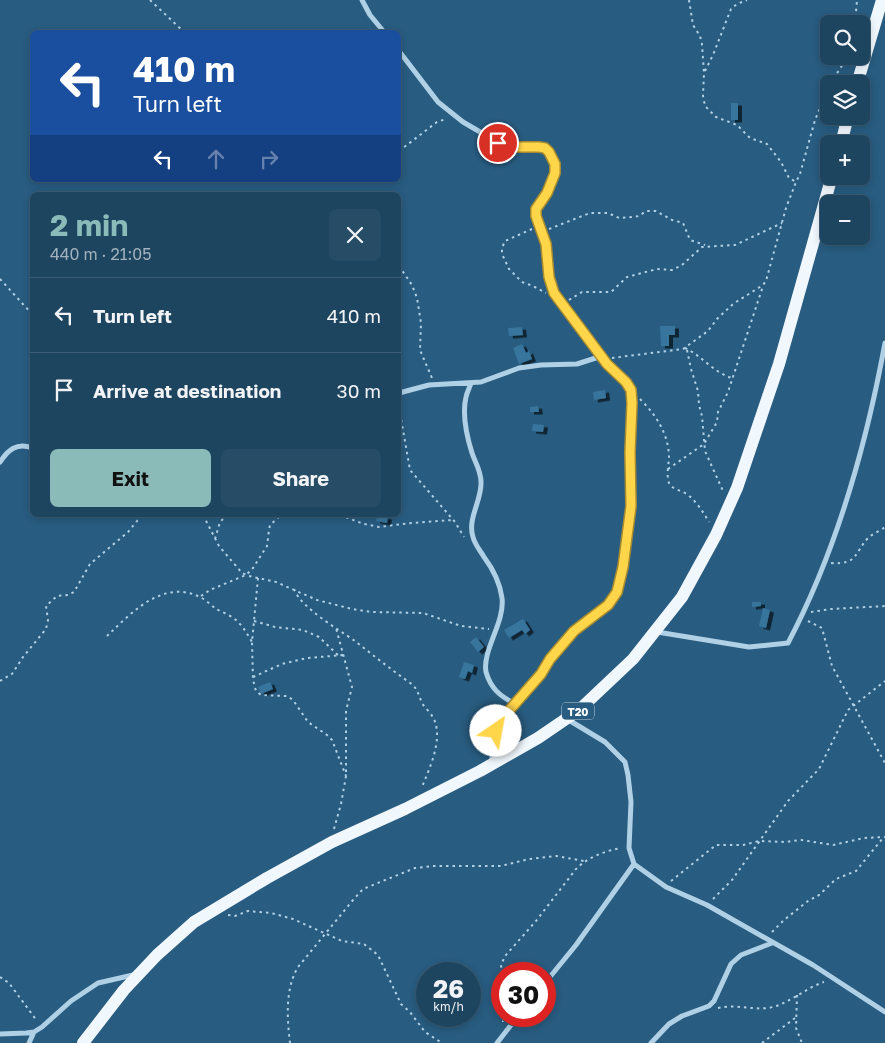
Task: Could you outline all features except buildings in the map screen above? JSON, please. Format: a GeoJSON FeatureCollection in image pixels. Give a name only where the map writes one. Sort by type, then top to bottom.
{"type":"FeatureCollection","features":[{"type":"Feature","properties":{"kind":"main road"},"geometry":{"type":"LineString","coordinates":[[860,75],[882,0]]}},
{"type":"Feature","properties":{"kind":"main road","name":"T20"},"geometry":{"type":"LineString","coordinates":[[83,1043],[124,990],[194,922],[327,845],[415,804],[491,765],[538,738],[579,710],[633,660],[682,598],[716,535],[737,488],[779,364],[829,185]]}},
{"type":"Feature","properties":{"kind":"street"},"geometry":{"type":"LineString","coordinates":[[362,0],[370,15],[382,30]]}},
{"type":"Feature","properties":{"kind":"street"},"geometry":{"type":"LineString","coordinates":[[401,54],[438,102],[455,116],[498,143],[512,147],[545,148],[549,152],[555,164],[555,173],[547,193],[536,209],[549,277],[562,305],[602,357],[626,382],[631,390],[631,506],[623,567],[617,592],[608,605],[574,631],[500,722],[496,731],[491,765]]}},
{"type":"Feature","properties":{"kind":"street"},"geometry":{"type":"LineString","coordinates":[[655,632],[749,647],[774,646],[788,643],[824,563],[840,518],[857,464],[885,343]]}},
{"type":"Feature","properties":{"kind":"street"},"geometry":{"type":"LineString","coordinates":[[401,393],[434,385],[481,382],[519,368],[577,364],[602,357]]}},
{"type":"Feature","properties":{"kind":"street"},"geometry":{"type":"LineString","coordinates":[[472,383],[466,396],[466,423],[469,440],[482,480],[474,516],[472,536],[476,546],[494,570],[502,598],[502,609],[487,658],[486,669],[489,680],[499,695],[515,704]]}},
{"type":"Feature","properties":{"kind":"street"},"geometry":{"type":"LineString","coordinates":[[0,462],[10,450],[25,446],[30,447]]}},
{"type":"Feature","properties":{"kind":"street"},"geometry":{"type":"LineString","coordinates":[[567,719],[605,742],[625,762],[631,802],[630,848],[634,864],[666,887],[707,904],[813,965],[885,1012]]}},
{"type":"Feature","properties":{"kind":"street"},"geometry":{"type":"LineString","coordinates":[[556,970],[576,945],[634,864]]}},
{"type":"Feature","properties":{"kind":"street"},"geometry":{"type":"LineString","coordinates":[[652,1043],[669,1024],[682,1016],[709,1006],[714,1001],[731,964],[742,955],[770,941]]}},
{"type":"Feature","properties":{"kind":"street"},"geometry":{"type":"LineString","coordinates":[[0,1034],[26,1034],[34,1032],[71,1001],[98,983],[139,974]]}},
{"type":"Feature","properties":{"kind":"street"},"geometry":{"type":"LineString","coordinates":[[497,1043],[509,1027]]}},
{"type":"Feature","properties":{"kind":"street"},"geometry":{"type":"LineString","coordinates":[[29,1043],[34,1032]]}},
{"type":"Feature","properties":{"kind":"path"},"geometry":{"type":"LineString","coordinates":[[150,0],[182,30]]}},
{"type":"Feature","properties":{"kind":"path"},"geometry":{"type":"LineString","coordinates":[[689,0],[694,25],[702,44],[703,96],[705,106],[716,117],[737,125],[750,138],[766,144],[781,162],[789,178],[796,182]]}},
{"type":"Feature","properties":{"kind":"path"},"geometry":{"type":"LineString","coordinates":[[704,73],[731,9],[747,0]]}},
{"type":"Feature","properties":{"kind":"path"},"geometry":{"type":"LineString","coordinates":[[855,15],[856,0]]}},
{"type":"Feature","properties":{"kind":"path"},"geometry":{"type":"LineString","coordinates":[[668,469],[704,444],[717,422],[718,412],[728,392],[820,108]]}},
{"type":"Feature","properties":{"kind":"path"},"geometry":{"type":"LineString","coordinates":[[401,149],[437,122],[455,116]]}},
{"type":"Feature","properties":{"kind":"path"},"geometry":{"type":"LineString","coordinates":[[557,297],[517,278],[502,254],[503,244],[509,238],[590,213],[608,213],[619,218],[633,217],[646,211],[656,210],[672,220],[683,223],[690,240],[707,246]]}},
{"type":"Feature","properties":{"kind":"path"},"geometry":{"type":"LineString","coordinates":[[562,305],[571,297],[582,292],[611,292],[627,277],[657,270],[672,270],[682,265],[702,247],[735,245],[782,223]]}},
{"type":"Feature","properties":{"kind":"path"},"geometry":{"type":"LineString","coordinates":[[401,269],[412,285],[417,298],[421,322],[420,350],[434,385]]}},
{"type":"Feature","properties":{"kind":"path"},"geometry":{"type":"LineString","coordinates":[[0,279],[30,312]]}},
{"type":"Feature","properties":{"kind":"path"},"geometry":{"type":"LineString","coordinates":[[602,357],[686,349],[708,331],[717,319],[734,304],[758,290],[764,284]]}},
{"type":"Feature","properties":{"kind":"path"},"geometry":{"type":"LineString","coordinates":[[686,349],[698,391],[706,457],[730,504]]}},
{"type":"Feature","properties":{"kind":"path"},"geometry":{"type":"LineString","coordinates":[[686,349],[713,366],[724,376],[732,378]]}},
{"type":"Feature","properties":{"kind":"path"},"geometry":{"type":"LineString","coordinates":[[631,390],[648,407],[661,425],[667,440],[669,482],[673,488],[686,493],[700,507],[716,535]]}},
{"type":"Feature","properties":{"kind":"path"},"geometry":{"type":"LineString","coordinates":[[401,418],[410,470],[413,476],[460,528],[466,541]]}},
{"type":"Feature","properties":{"kind":"path"},"geometry":{"type":"LineString","coordinates":[[0,681],[12,674],[46,629],[48,620],[46,606],[48,603],[57,596],[68,595],[74,592],[90,564],[128,532],[140,517]]}},
{"type":"Feature","properties":{"kind":"path"},"geometry":{"type":"LineString","coordinates":[[204,517],[215,539],[237,568],[246,575],[276,582],[317,600],[352,609],[423,613],[461,626],[497,629]]}},
{"type":"Feature","properties":{"kind":"path"},"geometry":{"type":"LineString","coordinates":[[215,539],[217,527],[225,517]]}},
{"type":"Feature","properties":{"kind":"path"},"geometry":{"type":"LineString","coordinates":[[200,597],[210,590],[246,575],[254,568],[269,542],[270,525],[279,517]]}},
{"type":"Feature","properties":{"kind":"path"},"geometry":{"type":"LineString","coordinates":[[345,517],[379,527],[411,522],[453,520]]}},
{"type":"Feature","properties":{"kind":"path"},"geometry":{"type":"LineString","coordinates":[[824,563],[843,563],[851,560],[858,555],[869,538],[885,527]]}},
{"type":"Feature","properties":{"kind":"path"},"geometry":{"type":"LineString","coordinates":[[258,578],[252,642],[254,688],[261,695],[290,697],[308,722],[327,735],[336,748],[346,776]]}},
{"type":"Feature","properties":{"kind":"path"},"geometry":{"type":"LineString","coordinates":[[294,589],[305,604],[413,685],[423,704],[433,717],[438,736],[436,748],[415,804]]}},
{"type":"Feature","properties":{"kind":"path"},"geometry":{"type":"LineString","coordinates":[[107,636],[137,608],[168,592],[175,591],[200,597],[238,621],[252,642]]}},
{"type":"Feature","properties":{"kind":"path"},"geometry":{"type":"LineString","coordinates":[[802,615],[831,608],[885,606]]}},
{"type":"Feature","properties":{"kind":"path"},"geometry":{"type":"LineString","coordinates":[[802,615],[822,628],[832,666],[885,763]]}},
{"type":"Feature","properties":{"kind":"path"},"geometry":{"type":"LineString","coordinates":[[253,621],[275,627],[303,630],[319,637],[339,656]]}},
{"type":"Feature","properties":{"kind":"path"},"geometry":{"type":"LineString","coordinates":[[327,845],[338,817],[346,776],[346,711],[352,687],[336,628]]}},
{"type":"Feature","properties":{"kind":"path"},"geometry":{"type":"LineString","coordinates":[[253,677],[282,664],[307,658],[344,655]]}},
{"type":"Feature","properties":{"kind":"path"},"geometry":{"type":"LineString","coordinates":[[707,904],[732,880],[788,801],[818,769],[848,710],[885,681]]}},
{"type":"Feature","properties":{"kind":"path"},"geometry":{"type":"LineString","coordinates":[[666,887],[716,845],[743,845],[759,841],[802,840],[833,845],[864,838],[884,838]]}},
{"type":"Feature","properties":{"kind":"path"},"geometry":{"type":"LineString","coordinates":[[770,941],[774,929],[808,901],[819,895],[836,879],[856,871],[884,838]]}},
{"type":"Feature","properties":{"kind":"path"},"geometry":{"type":"LineString","coordinates":[[502,962],[505,956],[536,921],[576,868],[584,861],[604,853],[619,848],[630,848]]}},
{"type":"Feature","properties":{"kind":"path"},"geometry":{"type":"LineString","coordinates":[[290,1043],[288,1010],[293,975],[325,933],[363,890],[414,868],[434,866],[502,866],[522,860],[556,856],[584,861]]}},
{"type":"Feature","properties":{"kind":"path"},"geometry":{"type":"LineString","coordinates":[[207,913],[235,916],[248,911],[271,913],[293,919],[342,941],[364,944],[378,955],[401,1004],[410,1012],[424,1032],[442,1043]]}},
{"type":"Feature","properties":{"kind":"path"},"geometry":{"type":"LineString","coordinates":[[0,977],[15,991],[42,1027]]}},
{"type":"Feature","properties":{"kind":"path"},"geometry":{"type":"LineString","coordinates":[[696,1010],[730,1005],[769,1008],[786,1002],[819,984],[834,979]]}},
{"type":"Feature","properties":{"kind":"path"},"geometry":{"type":"LineString","coordinates":[[797,995],[796,1028],[802,1043]]}},
{"type":"Feature","properties":{"kind":"path"},"geometry":{"type":"LineString","coordinates":[[762,1043],[795,1018]]}},
{"type":"Feature","properties":{"kind":"route"},"geometry":{"type":"LineString","coordinates":[[496,731],[506,714],[541,674],[550,659],[574,631],[608,605],[617,592],[623,567],[631,506],[630,452],[632,403],[631,390],[626,382],[607,364],[554,293],[549,277],[546,244],[536,216],[536,209],[547,193],[555,173],[555,164],[549,152],[545,148],[512,147],[498,143]]}}]}
